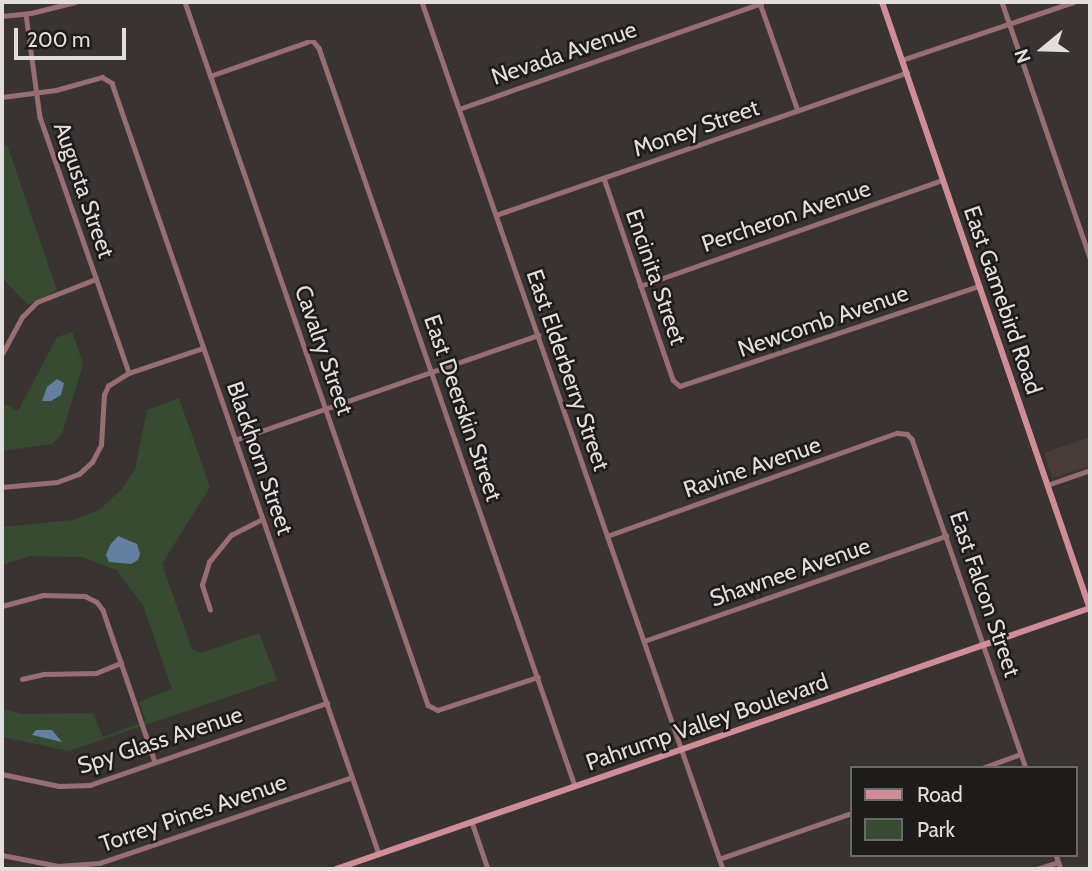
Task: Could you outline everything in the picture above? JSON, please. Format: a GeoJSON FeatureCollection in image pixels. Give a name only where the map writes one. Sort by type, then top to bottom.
{"type":"FeatureCollection","features":[{"type":"Feature","properties":{"kind":"main road","name":"East Gamebird Road"},"geometry":{"type":"LineString","coordinates":[[882,2],[1090,609]]}},
{"type":"Feature","properties":{"kind":"main road","name":"Pahrump Valley Boulevard"},"geometry":{"type":"LineString","coordinates":[[336,869],[1090,609]]}},
{"type":"Feature","properties":{"kind":"street"},"geometry":{"type":"LineString","coordinates":[[2,16],[26,14],[75,2]]}},
{"type":"Feature","properties":{"kind":"street","name":"Cavalry Street"},"geometry":{"type":"LineString","coordinates":[[185,2],[428,705],[433,709],[452,706],[538,677]]}},
{"type":"Feature","properties":{"kind":"street"},"geometry":{"type":"LineString","coordinates":[[423,3],[430,2]]}},
{"type":"Feature","properties":{"kind":"street"},"geometry":{"type":"LineString","coordinates":[[1002,2],[1090,257]]}},
{"type":"Feature","properties":{"kind":"street"},"geometry":{"type":"LineString","coordinates":[[902,60],[1073,2]]}},
{"type":"Feature","properties":{"kind":"street","name":"East Elderberry Street"},"geometry":{"type":"LineString","coordinates":[[423,3],[723,869]]}},
{"type":"Feature","properties":{"kind":"street"},"geometry":{"type":"LineString","coordinates":[[760,3],[798,111]]}},
{"type":"Feature","properties":{"kind":"street","name":"Nevada Avenue"},"geometry":{"type":"LineString","coordinates":[[459,108],[760,3]]}},
{"type":"Feature","properties":{"kind":"street","name":"Augusta Street"},"geometry":{"type":"LineString","coordinates":[[26,14],[36,93],[48,140],[129,373]]}},
{"type":"Feature","properties":{"kind":"street","name":"East Deerskin Street"},"geometry":{"type":"LineString","coordinates":[[211,76],[307,42],[314,42],[319,48],[575,786]]}},
{"type":"Feature","properties":{"kind":"street","name":"Money Street"},"geometry":{"type":"LineString","coordinates":[[496,215],[907,73]]}},
{"type":"Feature","properties":{"kind":"street","name":"Blackhorn Street"},"geometry":{"type":"LineString","coordinates":[[36,93],[102,77],[112,83],[379,854]]}},
{"type":"Feature","properties":{"kind":"street"},"geometry":{"type":"LineString","coordinates":[[2,97],[36,93]]}},
{"type":"Feature","properties":{"kind":"street","name":"Encinita Street"},"geometry":{"type":"LineString","coordinates":[[604,178],[673,380],[678,385]]}},
{"type":"Feature","properties":{"kind":"street","name":"Percheron Avenue"},"geometry":{"type":"LineString","coordinates":[[640,286],[943,180]]}},
{"type":"Feature","properties":{"kind":"street"},"geometry":{"type":"LineString","coordinates":[[2,354],[22,317],[37,302],[96,279]]}},
{"type":"Feature","properties":{"kind":"street","name":"Newcomb Avenue"},"geometry":{"type":"LineString","coordinates":[[678,385],[687,387],[979,286]]}},
{"type":"Feature","properties":{"kind":"street"},"geometry":{"type":"LineString","coordinates":[[235,440],[538,335]]}},
{"type":"Feature","properties":{"kind":"street"},"geometry":{"type":"LineString","coordinates":[[2,487],[57,482],[85,470],[101,445],[105,390],[113,381],[203,348]]}},
{"type":"Feature","properties":{"kind":"street","name":"Ravine Avenue"},"geometry":{"type":"LineString","coordinates":[[607,536],[897,433],[907,434]]}},
{"type":"Feature","properties":{"kind":"street","name":"East Falcon Street"},"geometry":{"type":"LineString","coordinates":[[907,434],[912,439],[1025,766]]}},
{"type":"Feature","properties":{"kind":"street"},"geometry":{"type":"LineString","coordinates":[[1047,485],[1090,470]]}},
{"type":"Feature","properties":{"kind":"street"},"geometry":{"type":"LineString","coordinates":[[211,610],[202,585],[205,569],[231,535],[262,519]]}},
{"type":"Feature","properties":{"kind":"street","name":"Shawnee Avenue"},"geometry":{"type":"LineString","coordinates":[[644,641],[946,536]]}},
{"type":"Feature","properties":{"kind":"street"},"geometry":{"type":"LineString","coordinates":[[2,606],[43,595],[92,598],[103,610],[155,762]]}},
{"type":"Feature","properties":{"kind":"street"},"geometry":{"type":"LineString","coordinates":[[22,679],[44,674],[96,673],[121,663]]}},
{"type":"Feature","properties":{"kind":"street","name":"Spy Glass Avenue"},"geometry":{"type":"LineString","coordinates":[[2,774],[77,787],[327,703]]}},
{"type":"Feature","properties":{"kind":"street"},"geometry":{"type":"LineString","coordinates":[[988,766],[1021,754]]}},
{"type":"Feature","properties":{"kind":"street","name":"Torrey Pines Avenue"},"geometry":{"type":"LineString","coordinates":[[2,855],[58,866],[100,863],[352,777]]}},
{"type":"Feature","properties":{"kind":"street"},"geometry":{"type":"LineString","coordinates":[[719,859],[850,814]]}},
{"type":"Feature","properties":{"kind":"street"},"geometry":{"type":"LineString","coordinates":[[472,822],[488,869]]}},
{"type":"Feature","properties":{"kind":"street"},"geometry":{"type":"LineString","coordinates":[[1057,857],[1061,869]]}},
{"type":"Feature","properties":{"kind":"street"},"geometry":{"type":"LineString","coordinates":[[1037,869],[1058,862]]}},
{"type":"Feature","properties":{"kind":"shaded area"},"geometry":{"type":"Polygon","coordinates":[[[1090,437],[1090,466],[1052,478],[1044,453],[1090,437]]]}},
{"type":"Feature","properties":{"kind":"green space"},"geometry":{"type":"Polygon","coordinates":[[[2,144],[7,145],[57,290],[28,305],[2,278],[2,144]]]}},
{"type":"Feature","properties":{"kind":"green space"},"geometry":{"type":"Polygon","coordinates":[[[72,332],[83,364],[62,434],[52,444],[2,451],[2,403],[18,411],[57,337],[72,332]]]}},
{"type":"Feature","properties":{"kind":"green space"},"geometry":{"type":"Polygon","coordinates":[[[179,398],[210,487],[162,564],[192,649],[201,653],[259,633],[277,680],[69,751],[2,737],[2,709],[23,714],[93,713],[103,737],[146,721],[139,702],[172,689],[143,605],[116,570],[82,557],[30,556],[2,565],[2,527],[73,520],[99,510],[121,490],[135,469],[147,410],[179,398]]]}},
{"type":"Feature","properties":{"kind":"water"},"geometry":{"type":"Polygon","coordinates":[[[57,379],[64,383],[61,395],[51,401],[42,401],[47,387],[57,379]]]}},
{"type":"Feature","properties":{"kind":"water"},"geometry":{"type":"Polygon","coordinates":[[[118,536],[137,544],[140,554],[138,560],[131,564],[109,562],[106,555],[118,536]]]}},
{"type":"Feature","properties":{"kind":"water"},"geometry":{"type":"Polygon","coordinates":[[[36,730],[52,730],[62,742],[32,735],[36,730]]]}}]}
